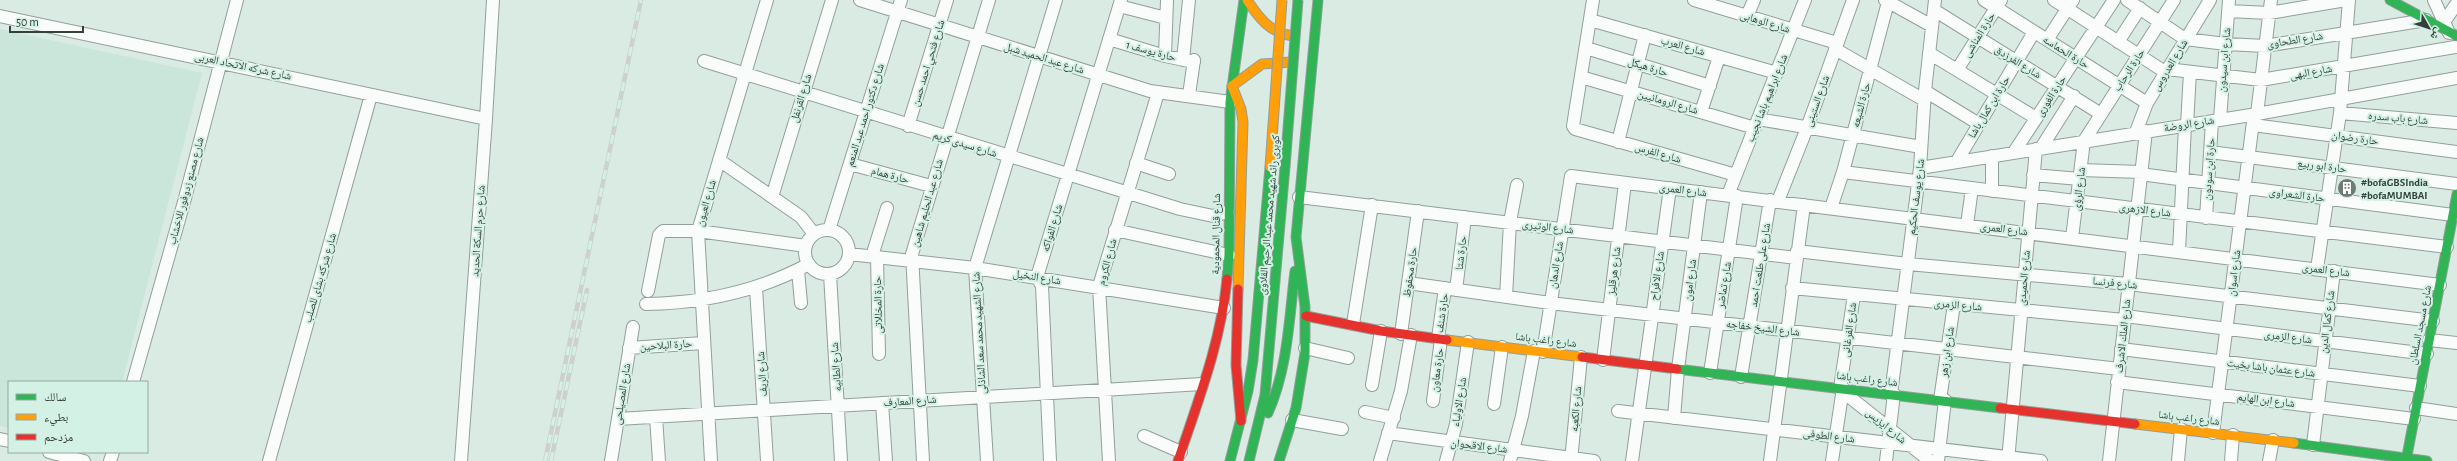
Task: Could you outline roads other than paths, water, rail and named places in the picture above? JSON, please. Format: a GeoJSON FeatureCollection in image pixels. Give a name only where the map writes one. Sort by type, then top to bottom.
{"type":"FeatureCollection","features":[{"type":"Feature","properties":{"kind":"street","name":"شارع مصنع زدوفور للاخشاب"},"geometry":{"type":"LineString","coordinates":[[133,381],[184,202],[237,0]]}},
{"type":"Feature","properties":{"kind":"street","name":"شارع حرم السكة الحديد"},"geometry":{"type":"LineString","coordinates":[[461,461],[486,119],[493,0]]}},
{"type":"Feature","properties":{"kind":"street","name":"شارع العيون"},"geometry":{"type":"LineString","coordinates":[[711,461],[703,343],[698,231],[767,0]]}},
{"type":"Feature","properties":{"kind":"street","name":"شارع القرنفل"},"geometry":{"type":"LineString","coordinates":[[772,197],[802,93],[832,0]]}},
{"type":"Feature","properties":{"kind":"street","name":"شارع دكتور احمد عبد المنعم"},"geometry":{"type":"LineString","coordinates":[[830,230],[901,0]]}},
{"type":"Feature","properties":{"kind":"street","name":"شارع فتحي احمد حسن"},"geometry":{"type":"LineString","coordinates":[[908,126],[947,0]]}},
{"type":"Feature","properties":{"kind":"street","name":"شارع عبد الحليم شاهين"},"geometry":{"type":"LineString","coordinates":[[923,461],[913,247],[989,0]]}},
{"type":"Feature","properties":{"kind":"street","name":"شارع الشهيد محمد سعد الشاذلى"},"geometry":{"type":"LineString","coordinates":[[987,461],[975,268],[1007,157],[1056,0]]}},
{"type":"Feature","properties":{"kind":"street"},"geometry":{"type":"LineString","coordinates":[[1165,56],[1167,0]]}},
{"type":"Feature","properties":{"kind":"street"},"geometry":{"type":"LineString","coordinates":[[1189,0],[1189,95]]}},
{"type":"Feature","properties":{"kind":"street","name":"شارع قنال المحمودية"},"geometry":{"type":"LineString","coordinates":[[1180,456],[1202,384],[1216,345],[1224,308],[1229,255],[1228,212],[1230,102],[1244,0]]}},
{"type":"Feature","properties":{"kind":"street"},"geometry":{"type":"LineString","coordinates":[[1247,0],[1261,20],[1277,34],[1304,36],[1316,27]]}},
{"type":"Feature","properties":{"kind":"street","name":"كوبرى رائد شهيد محمد عبد الرحيم القلاوى"},"geometry":{"type":"LineString","coordinates":[[1230,461],[1241,421],[1253,360],[1270,167],[1282,0]]}},
{"type":"Feature","properties":{"kind":"street","name":"كوبرى رائد شهيد محمد عبد الرحيم القلاوى"},"geometry":{"type":"LineString","coordinates":[[1257,431],[1269,359],[1298,0]]}},
{"type":"Feature","properties":{"kind":"street"},"geometry":{"type":"LineString","coordinates":[[1249,461],[1257,431],[1271,408],[1280,383],[1297,256],[1299,197],[1318,0]]}},
{"type":"Feature","properties":{"kind":"street"},"geometry":{"type":"LineString","coordinates":[[1581,77],[1593,0]]}},
{"type":"Feature","properties":{"kind":"street","name":"شارع الوهابى"},"geometry":{"type":"LineString","coordinates":[[1694,0],[1708,2],[1836,46],[1870,70],[1924,95],[1979,124]]}},
{"type":"Feature","properties":{"kind":"street"},"geometry":{"type":"LineString","coordinates":[[1747,16],[1754,0]]}},
{"type":"Feature","properties":{"kind":"street","name":"شارع ابراهيم باشا نجيب"},"geometry":{"type":"LineString","coordinates":[[1733,196],[1736,175],[1805,0]]}},
{"type":"Feature","properties":{"kind":"street","name":"شارع الستينى"},"geometry":{"type":"LineString","coordinates":[[1774,201],[1807,128],[1853,0]]}},
{"type":"Feature","properties":{"kind":"street","name":"حارة الحماسه"},"geometry":{"type":"LineString","coordinates":[[1984,0],[1998,4],[2034,32],[2147,102]]}},
{"type":"Feature","properties":{"kind":"street","name":"شارع البهى"},"geometry":{"type":"LineString","coordinates":[[2054,0],[2070,4],[2096,27],[2166,71],[2190,72],[2261,80],[2343,66],[2452,37]]}},
{"type":"Feature","properties":{"kind":"street","name":"حارة الغورى"},"geometry":{"type":"LineString","coordinates":[[2014,152],[2114,0]]}},
{"type":"Feature","properties":{"kind":"street","name":"شارع الطحاوى"},"geometry":{"type":"LineString","coordinates":[[2127,0],[2185,39],[2226,44],[2265,46],[2426,20]]}},
{"type":"Feature","properties":{"kind":"street","name":"حارة الرحاب"},"geometry":{"type":"LineString","coordinates":[[2084,141],[2174,0]]}},
{"type":"Feature","properties":{"kind":"street","name":"شارع العدروس"},"geometry":{"type":"LineString","coordinates":[[2141,132],[2147,102],[2210,0]]}},
{"type":"Feature","properties":{"kind":"street","name":"شارع اسوان"},"geometry":{"type":"LineString","coordinates":[[2213,433],[2240,222],[2271,0]]}},
{"type":"Feature","properties":{"kind":"street"},"geometry":{"type":"LineString","coordinates":[[2229,6],[2269,13],[2305,4],[2348,0],[2340,113],[2317,269]]}},
{"type":"Feature","properties":{"kind":"street"},"geometry":{"type":"LineString","coordinates":[[2390,0],[2426,20],[2452,37]]}},
{"type":"Feature","properties":{"kind":"street"},"geometry":{"type":"LineString","coordinates":[[2434,0],[2452,37]]}},
{"type":"Feature","properties":{"kind":"street","name":"شارع عبد الحميد شبل"},"geometry":{"type":"LineString","coordinates":[[864,1],[1158,93],[1189,95],[1230,102]]}},
{"type":"Feature","properties":{"kind":"street"},"geometry":{"type":"LineString","coordinates":[[1887,1],[1932,26]]}},
{"type":"Feature","properties":{"kind":"street","name":"حارة الشيعه"},"geometry":{"type":"LineString","coordinates":[[1831,208],[1853,136],[1887,1]]}},
{"type":"Feature","properties":{"kind":"street"},"geometry":{"type":"LineString","coordinates":[[2452,37],[2457,2]]}},
{"type":"Feature","properties":{"kind":"street"},"geometry":{"type":"LineString","coordinates":[[1120,3],[1166,18]]}},
{"type":"Feature","properties":{"kind":"street","name":"شارع الفواكه"},"geometry":{"type":"LineString","coordinates":[[1037,277],[1120,3]]}},
{"type":"Feature","properties":{"kind":"street","name":"حارة المناشى"},"geometry":{"type":"LineString","coordinates":[[1957,70],[1998,4]]}},
{"type":"Feature","properties":{"kind":"street"},"geometry":{"type":"LineString","coordinates":[[2047,40],[2070,4]]}},
{"type":"Feature","properties":{"kind":"street","name":"شارع يوسف الحكيم"},"geometry":{"type":"LineString","coordinates":[[1886,461],[1903,300],[1920,168],[1924,95],[1934,5]]}},
{"type":"Feature","properties":{"kind":"street","name":"شارع الفرزدق"},"geometry":{"type":"LineString","coordinates":[[1934,5],[1978,37],[2101,114]]}},
{"type":"Feature","properties":{"kind":"street","name":"شارع ابن سيدون"},"geometry":{"type":"LineString","coordinates":[[2216,120],[2223,76],[2229,6]]}},
{"type":"Feature","properties":{"kind":"street"},"geometry":{"type":"LineString","coordinates":[[2118,42],[2140,8]]}},
{"type":"Feature","properties":{"kind":"street","name":"شارع شركه الاتحاد العربى"},"geometry":{"type":"LineString","coordinates":[[0,16],[220,61],[486,119]]}},
{"type":"Feature","properties":{"kind":"street","name":"شارع العرب"},"geometry":{"type":"LineString","coordinates":[[1590,20],[1776,73]]}},
{"type":"Feature","properties":{"kind":"street","name":"حارة ابن كمال باشا"},"geometry":{"type":"LineString","coordinates":[[1957,161],[2034,32]]}},
{"type":"Feature","properties":{"kind":"street"},"geometry":{"type":"LineString","coordinates":[[1618,142],[1646,35]]}},
{"type":"Feature","properties":{"kind":"street","name":"حارة يوسف 1"},"geometry":{"type":"LineString","coordinates":[[1108,39],[1165,56],[1190,60]]}},
{"type":"Feature","properties":{"kind":"street","name":"حارة هيكل"},"geometry":{"type":"LineString","coordinates":[[1586,48],[1710,86]]}},
{"type":"Feature","properties":{"kind":"street"},"geometry":{"type":"LineString","coordinates":[[1929,53],[2036,118]]}},
{"type":"Feature","properties":{"kind":"street"},"geometry":{"type":"LineString","coordinates":[[1701,112],[1719,57]]}},
{"type":"Feature","properties":{"kind":"street","name":"شارع سيدى كريم"},"geometry":{"type":"LineString","coordinates":[[704,61],[1007,157],[1196,213],[1213,216],[1228,212]]}},
{"type":"Feature","properties":{"kind":"street"},"geometry":{"type":"LineString","coordinates":[[1241,421],[1236,365],[1243,122],[1240,103],[1232,86],[1254,68],[1271,62],[1296,64],[1304,70],[1310,79]]}},
{"type":"Feature","properties":{"kind":"street"},"geometry":{"type":"LineString","coordinates":[[2179,252],[2190,72]]}},
{"type":"Feature","properties":{"kind":"street","name":"شارع الرومانيين"},"geometry":{"type":"LineString","coordinates":[[1581,77],[1701,112],[1756,124],[1807,128],[1921,148]]}},
{"type":"Feature","properties":{"kind":"street","name":"شارع الفرس"},"geometry":{"type":"LineString","coordinates":[[1581,77],[1573,126],[1579,131],[1736,175]]}},
{"type":"Feature","properties":{"kind":"street","name":"شارع الروضة"},"geometry":{"type":"LineString","coordinates":[[1920,168],[2216,120],[2255,118],[2340,98],[2457,78]]}},
{"type":"Feature","properties":{"kind":"street","name":"شارع الكروم"},"geometry":{"type":"LineString","coordinates":[[1109,461],[1099,286],[1126,192],[1158,93]]}},
{"type":"Feature","properties":{"kind":"street","name":"شارع شركه بشاى للصلب"},"geometry":{"type":"LineString","coordinates":[[269,461],[371,95]]}},
{"type":"Feature","properties":{"kind":"street"},"geometry":{"type":"LineString","coordinates":[[2038,148],[2074,96]]}},
{"type":"Feature","properties":{"kind":"street","name":"شارع باب سدره"},"geometry":{"type":"LineString","coordinates":[[2340,113],[2457,123]]}},
{"type":"Feature","properties":{"kind":"street","name":"حارة رضوان"},"geometry":{"type":"LineString","coordinates":[[2255,118],[2336,136],[2457,152]]}},
{"type":"Feature","properties":{"kind":"street","name":"حارة ابن سودون"},"geometry":{"type":"LineString","coordinates":[[2206,218],[2210,152],[2216,120]]}},
{"type":"Feature","properties":{"kind":"street","name":"شارع الملك الاشرف"},"geometry":{"type":"LineString","coordinates":[[2109,461],[2141,173],[2141,132]]}},
{"type":"Feature","properties":{"kind":"street","name":"شارع الرؤى"},"geometry":{"type":"LineString","coordinates":[[2072,238],[2084,141]]}},
{"type":"Feature","properties":{"kind":"street","name":"شارع الحميدى"},"geometry":{"type":"LineString","coordinates":[[2008,459],[2011,408],[2033,175],[2038,148]]}},
{"type":"Feature","properties":{"kind":"street","name":"حارة ابو ربيع"},"geometry":{"type":"LineString","coordinates":[[2210,152],[2457,184]]}},
{"type":"Feature","properties":{"kind":"street"},"geometry":{"type":"LineString","coordinates":[[1992,156],[1992,191]]}},
{"type":"Feature","properties":{"kind":"street"},"geometry":{"type":"LineString","coordinates":[[719,160],[801,217],[814,234]]}},
{"type":"Feature","properties":{"kind":"street"},"geometry":{"type":"LineString","coordinates":[[1136,162],[1169,174]]}},
{"type":"Feature","properties":{"kind":"street","name":"حارة همام"},"geometry":{"type":"LineString","coordinates":[[850,164],[931,186]]}},
{"type":"Feature","properties":{"kind":"street","name":"شارع الازهرى"},"geometry":{"type":"LineString","coordinates":[[1843,172],[2323,232],[2450,250]]}},
{"type":"Feature","properties":{"kind":"street","name":"حارة الشعراوى"},"geometry":{"type":"LineString","coordinates":[[2033,175],[2141,173],[2183,180],[2453,215]]}},
{"type":"Feature","properties":{"kind":"street","name":"شارع العمرى"},"geometry":{"type":"LineString","coordinates":[[1569,178],[1670,188],[2440,285]]}},
{"type":"Feature","properties":{"kind":"street","name":"شارع الدهان"},"geometry":{"type":"LineString","coordinates":[[1511,456],[1550,303],[1569,178]]}},
{"type":"Feature","properties":{"kind":"street","name":"شارع هرقليز"},"geometry":{"type":"LineString","coordinates":[[1604,360],[1625,183]]}},
{"type":"Feature","properties":{"kind":"street"},"geometry":{"type":"LineString","coordinates":[[1506,297],[1510,222],[1517,185]]}},
{"type":"Feature","properties":{"kind":"street","name":"شارع الافراح"},"geometry":{"type":"LineString","coordinates":[[1632,461],[1670,188]]}},
{"type":"Feature","properties":{"kind":"street"},"geometry":{"type":"LineString","coordinates":[[1967,225],[1972,188]]}},
{"type":"Feature","properties":{"kind":"street","name":"شارع امون"},"geometry":{"type":"LineString","coordinates":[[1674,418],[1678,369],[1701,192]]}},
{"type":"Feature","properties":{"kind":"street","name":"شارع مسجد السلطان"},"geometry":{"type":"LineString","coordinates":[[2406,459],[2440,285],[2450,250],[2453,215],[2457,194]]}},
{"type":"Feature","properties":{"kind":"street","name":"شارع تماضر"},"geometry":{"type":"LineString","coordinates":[[1710,373],[1729,250],[1733,196]]}},
{"type":"Feature","properties":{"kind":"street","name":"شارع الوتيرى"},"geometry":{"type":"LineString","coordinates":[[1299,197],[1762,254],[1797,255]]}},
{"type":"Feature","properties":{"kind":"street","name":"شارع على طلعت احمد"},"geometry":{"type":"LineString","coordinates":[[1741,376],[1762,254],[1774,201]]}},
{"type":"Feature","properties":{"kind":"street"},"geometry":{"type":"LineString","coordinates":[[1353,324],[1372,205]]}},
{"type":"Feature","properties":{"kind":"street"},"geometry":{"type":"LineString","coordinates":[[1770,461],[1779,381],[1804,205]]}},
{"type":"Feature","properties":{"kind":"street","name":"حارة المخللاتى"},"geometry":{"type":"LineString","coordinates":[[879,354],[874,257],[887,208]]}},
{"type":"Feature","properties":{"kind":"street","name":"حارة محفوظ"},"geometry":{"type":"LineString","coordinates":[[1380,461],[1401,392],[1406,334],[1408,282],[1418,211]]}},
{"type":"Feature","properties":{"kind":"street","name":"حارة شتا"},"geometry":{"type":"LineString","coordinates":[[1451,289],[1465,217]]}},
{"type":"Feature","properties":{"kind":"street"},"geometry":{"type":"LineString","coordinates":[[830,230],[844,237],[849,254],[841,269],[830,274],[819,272],[809,264],[806,259],[806,246],[814,234],[830,230]]}},
{"type":"Feature","properties":{"kind":"street"},"geometry":{"type":"LineString","coordinates":[[1115,230],[1229,255]]}},
{"type":"Feature","properties":{"kind":"street"},"geometry":{"type":"LineString","coordinates":[[648,291],[659,235],[663,231],[698,231],[806,246]]}},
{"type":"Feature","properties":{"kind":"street","name":"شارع النخيل"},"geometry":{"type":"LineString","coordinates":[[849,254],[975,268],[1099,286],[1224,308]]}},
{"type":"Feature","properties":{"kind":"street","name":"شارع فرنسا"},"geometry":{"type":"LineString","coordinates":[[1797,255],[2128,284],[2433,320]]}},
{"type":"Feature","properties":{"kind":"street"},"geometry":{"type":"LineString","coordinates":[[1279,461],[1292,420],[1305,348],[1306,316],[1297,256]]}},
{"type":"Feature","properties":{"kind":"street"},"geometry":{"type":"LineString","coordinates":[[646,304],[701,301],[756,288],[809,264]]}},
{"type":"Feature","properties":{"kind":"street"},"geometry":{"type":"LineString","coordinates":[[798,270],[801,303]]}},
{"type":"Feature","properties":{"kind":"street","name":"شارع كمال الدين"},"geometry":{"type":"LineString","coordinates":[[2313,445],[2334,271]]}},
{"type":"Feature","properties":{"kind":"street","name":"شارع الطابيه"},"geometry":{"type":"LineString","coordinates":[[830,274],[841,461]]}},
{"type":"Feature","properties":{"kind":"street"},"geometry":{"type":"LineString","coordinates":[[1037,277],[1042,286],[1050,461]]}},
{"type":"Feature","properties":{"kind":"street","name":"شارع الشيخ خفاجه"},"geometry":{"type":"LineString","coordinates":[[1408,282],[1550,303],[2119,369]]}},
{"type":"Feature","properties":{"kind":"street","name":"شارع الريف"},"geometry":{"type":"LineString","coordinates":[[756,288],[767,461]]}},
{"type":"Feature","properties":{"kind":"street","name":"شارع الزمرى"},"geometry":{"type":"LineString","coordinates":[[1792,288],[1903,300],[2124,318],[2427,354]]}},
{"type":"Feature","properties":{"kind":"street","name":"حارة شنف"},"geometry":{"type":"LineString","coordinates":[[1440,339],[1451,289]]}},
{"type":"Feature","properties":{"kind":"street","name":"شارع الفرغانى"},"geometry":{"type":"LineString","coordinates":[[1832,461],[1854,295]]}},
{"type":"Feature","properties":{"kind":"street","name":"شارع ابن زهر"},"geometry":{"type":"LineString","coordinates":[[1938,455],[1954,304]]}},
{"type":"Feature","properties":{"kind":"street","name":"شارع راغب باشا"},"geometry":{"type":"LineString","coordinates":[[1306,316],[1353,324],[1381,331],[1440,339],[1842,389],[2233,435],[2427,461]]}},
{"type":"Feature","properties":{"kind":"street","name":"شارع المصيلحى"},"geometry":{"type":"LineString","coordinates":[[611,461],[632,327]]}},
{"type":"Feature","properties":{"kind":"street"},"geometry":{"type":"LineString","coordinates":[[1372,385],[1381,331]]}},
{"type":"Feature","properties":{"kind":"street","name":"حارة معاون"},"geometry":{"type":"LineString","coordinates":[[1433,401],[1440,339]]}},
{"type":"Feature","properties":{"kind":"street"},"geometry":{"type":"LineString","coordinates":[[2429,340],[2457,343]]}},
{"type":"Feature","properties":{"kind":"street","name":"شارع الاولياء"},"geometry":{"type":"LineString","coordinates":[[1446,461],[1452,443],[1468,342]]}},
{"type":"Feature","properties":{"kind":"street","name":"حارة البلاحين"},"geometry":{"type":"LineString","coordinates":[[629,348],[703,343]]}},
{"type":"Feature","properties":{"kind":"street"},"geometry":{"type":"LineString","coordinates":[[1494,404],[1502,347]]}},
{"type":"Feature","properties":{"kind":"street"},"geometry":{"type":"LineString","coordinates":[[1305,348],[1348,358]]}},
{"type":"Feature","properties":{"kind":"street","name":"شارع عثمان باشا بخيت"},"geometry":{"type":"LineString","coordinates":[[2121,349],[2420,386]]}},
{"type":"Feature","properties":{"kind":"street","name":"شارع الكعبه"},"geometry":{"type":"LineString","coordinates":[[1571,460],[1581,357]]}},
{"type":"Feature","properties":{"kind":"street","name":"شارع ابن الهايم"},"geometry":{"type":"LineString","coordinates":[[2117,382],[2317,407],[2457,414]]}},
{"type":"Feature","properties":{"kind":"street","name":"شارع المعارف"},"geometry":{"type":"LineString","coordinates":[[618,419],[1202,384]]}},
{"type":"Feature","properties":{"kind":"street","name":"شارع ايزيس"},"geometry":{"type":"LineString","coordinates":[[1842,389],[1930,461]]}},
{"type":"Feature","properties":{"kind":"street"},"geometry":{"type":"LineString","coordinates":[[882,403],[886,461]]}},
{"type":"Feature","properties":{"kind":"street","name":"شارع الطوفى"},"geometry":{"type":"LineString","coordinates":[[1618,411],[1911,446],[1938,455],[2041,461]]}},
{"type":"Feature","properties":{"kind":"street"},"geometry":{"type":"LineString","coordinates":[[1365,412],[1394,418]]}},
{"type":"Feature","properties":{"kind":"street"},"geometry":{"type":"LineString","coordinates":[[656,417],[659,461]]}},
{"type":"Feature","properties":{"kind":"street"},"geometry":{"type":"LineString","coordinates":[[1292,420],[1342,430]]}},
{"type":"Feature","properties":{"kind":"street"},"geometry":{"type":"LineString","coordinates":[[2178,461],[2181,429]]}},
{"type":"Feature","properties":{"kind":"street","name":"شارع الاقحوان"},"geometry":{"type":"LineString","coordinates":[[1388,434],[1452,443],[1511,456],[1594,461]]}},
{"type":"Feature","properties":{"kind":"street"},"geometry":{"type":"LineString","coordinates":[[2231,461],[2233,435]]}},
{"type":"Feature","properties":{"kind":"street"},"geometry":{"type":"LineString","coordinates":[[1144,436],[1180,456]]}},
{"type":"Feature","properties":{"kind":"street"},"geometry":{"type":"LineString","coordinates":[[2269,461],[2273,440]]}},
{"type":"Feature","properties":{"kind":"street"},"geometry":{"type":"LineString","coordinates":[[53,453],[84,461]]}},
{"type":"Feature","properties":{"kind":"street"},"geometry":{"type":"LineString","coordinates":[[834,461],[841,461]]}},
{"type":"Feature","properties":{"kind":"railway"},"geometry":{"type":"LineString","coordinates":[[545,461],[641,0]]}},
{"type":"Feature","properties":{"kind":"railway"},"geometry":{"type":"LineString","coordinates":[[551,461],[587,290]]}},
{"type":"Feature","properties":{"kind":"place","name":"#bofaGBSIndia #bofaMUMBAI"},"geometry":{"type":"Point","coordinates":[2347,188]}}]}
